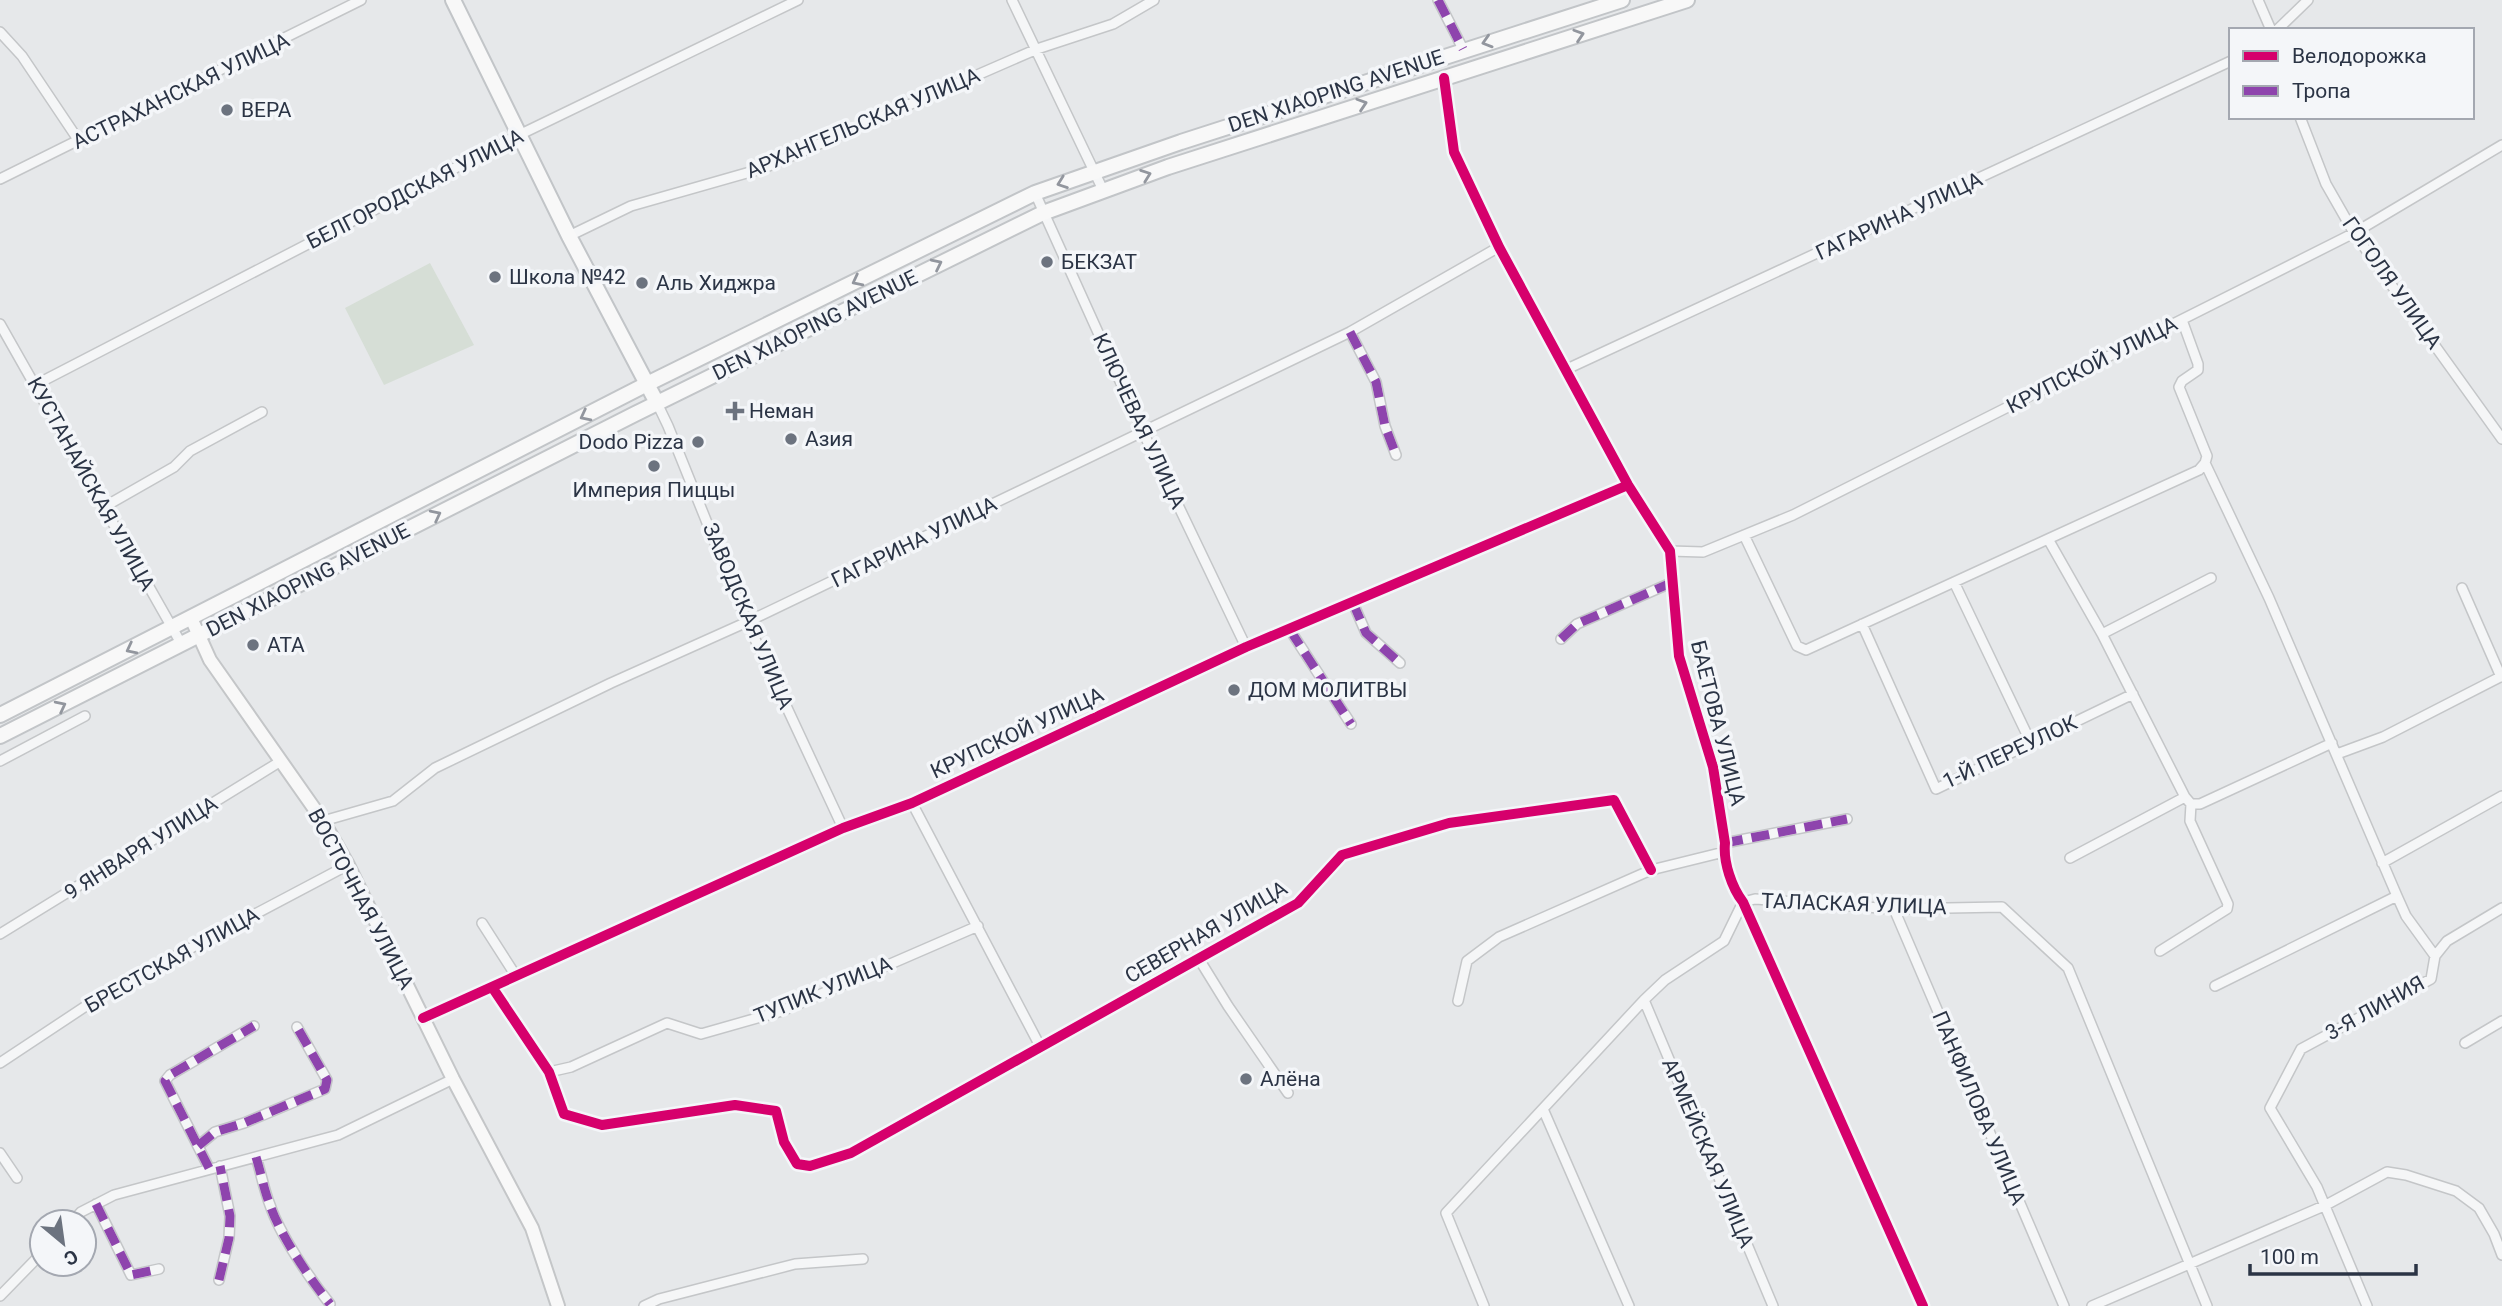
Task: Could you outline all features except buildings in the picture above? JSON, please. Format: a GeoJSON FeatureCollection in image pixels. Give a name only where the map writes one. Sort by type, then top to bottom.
{"type":"FeatureCollection","features":[{"type":"Feature","properties":{"kind":"main road"},"geometry":{"type":"LineString","coordinates":[[453,0],[569,236],[645,385],[657,403]]}},
{"type":"Feature","properties":{"kind":"main road","name":"DEN XIAOPING AVENUE"},"geometry":{"type":"LineString","coordinates":[[0,715],[645,385],[1035,192],[1463,49],[1622,0]]}},
{"type":"Feature","properties":{"kind":"main road","name":"DEN XIAOPING AVENUE"},"geometry":{"type":"LineString","coordinates":[[0,737],[657,403],[1044,213],[1168,167],[1666,3],[1687,0]]}},
{"type":"Feature","properties":{"kind":"street","name":"АСТРАХАНСКАЯ УЛИЦА"},"geometry":{"type":"LineString","coordinates":[[0,179],[361,0]]}},
{"type":"Feature","properties":{"kind":"street","name":"БЕЛГОРОДСКАЯ УЛИЦА"},"geometry":{"type":"LineString","coordinates":[[35,385],[519,135],[798,0]]}},
{"type":"Feature","properties":{"kind":"street"},"geometry":{"type":"LineString","coordinates":[[1012,0],[1096,170],[1103,190]]}},
{"type":"Feature","properties":{"kind":"street","name":"АРХАНГЕЛЬСКАЯ УЛИЦА"},"geometry":{"type":"LineString","coordinates":[[569,236],[631,206],[764,168],[1037,49],[1113,24],[1154,0]]}},
{"type":"Feature","properties":{"kind":"street"},"geometry":{"type":"LineString","coordinates":[[1438,0],[1463,49]]}},
{"type":"Feature","properties":{"kind":"street"},"geometry":{"type":"LineString","coordinates":[[2258,0],[2270,28]]}},
{"type":"Feature","properties":{"kind":"street"},"geometry":{"type":"LineString","coordinates":[[2279,28],[2308,0]]}},
{"type":"Feature","properties":{"kind":"street"},"geometry":{"type":"LineString","coordinates":[[0,32],[22,56],[79,141]]}},
{"type":"Feature","properties":{"kind":"street","name":"ГАГАРИНА УЛИЦА"},"geometry":{"type":"LineString","coordinates":[[1567,369],[2229,62]]}},
{"type":"Feature","properties":{"kind":"street","name":"БАЕТОВА УЛИЦА"},"geometry":{"type":"LineString","coordinates":[[1444,78],[1454,152],[1499,247],[1628,485],[1670,551],[1679,656],[1713,767],[1725,848],[1736,892],[1743,902],[1923,1306]]}},
{"type":"Feature","properties":{"kind":"street","name":"ГОГОЛЯ УЛИЦА"},"geometry":{"type":"LineString","coordinates":[[2301,119],[2326,184],[2354,233],[2502,439]]}},
{"type":"Feature","properties":{"kind":"street","name":"КРУПСКОЙ УЛИЦА"},"geometry":{"type":"LineString","coordinates":[[1670,551],[1703,552],[1793,515],[2354,233],[2502,145]]}},
{"type":"Feature","properties":{"kind":"street","name":"КЛЮЧЕВАЯ УЛИЦА"},"geometry":{"type":"LineString","coordinates":[[1035,192],[1143,432],[1246,647]]}},
{"type":"Feature","properties":{"kind":"street","name":"ГАГАРИНА УЛИЦА"},"geometry":{"type":"LineString","coordinates":[[323,821],[393,801],[435,768],[611,683],[747,622],[1350,332],[1499,247]]}},
{"type":"Feature","properties":{"kind":"street"},"geometry":{"type":"LineString","coordinates":[[1744,535],[1797,646],[1806,650],[2199,470],[2207,456],[2179,387],[2182,381],[2198,370],[2198,364],[2182,320]]}},
{"type":"Feature","properties":{"kind":"street","name":"КУСТАНАЙСКАЯ УЛИЦА"},"geometry":{"type":"LineString","coordinates":[[0,324],[181,645]]}},
{"type":"Feature","properties":{"kind":"street"},"geometry":{"type":"LineString","coordinates":[[1350,332],[1376,382],[1385,426],[1396,455]]}},
{"type":"Feature","properties":{"kind":"street","name":"ЗАВОДСКАЯ УЛИЦА"},"geometry":{"type":"LineString","coordinates":[[657,403],[747,622],[843,828]]}},
{"type":"Feature","properties":{"kind":"street"},"geometry":{"type":"LineString","coordinates":[[104,507],[174,467],[190,451],[262,412]]}},
{"type":"Feature","properties":{"kind":"street"},"geometry":{"type":"LineString","coordinates":[[2205,463],[2269,598],[2406,916],[2435,956]]}},
{"type":"Feature","properties":{"kind":"street","name":"КРУПСКОЙ УЛИЦА"},"geometry":{"type":"LineString","coordinates":[[423,1018],[843,828],[912,803],[1246,647],[1628,485]]}},
{"type":"Feature","properties":{"kind":"street"},"geometry":{"type":"LineString","coordinates":[[2048,539],[2102,634],[2188,801],[2190,821],[2228,904],[2227,909],[2160,951]]}},
{"type":"Feature","properties":{"kind":"street"},"geometry":{"type":"LineString","coordinates":[[2102,634],[2211,578]]}},
{"type":"Feature","properties":{"kind":"street"},"geometry":{"type":"LineString","coordinates":[[1561,639],[1577,624],[1673,582]]}},
{"type":"Feature","properties":{"kind":"street"},"geometry":{"type":"LineString","coordinates":[[1954,582],[2031,743]]}},
{"type":"Feature","properties":{"kind":"street"},"geometry":{"type":"LineString","coordinates":[[2337,754],[2383,737],[2501,676],[2462,588]]}},
{"type":"Feature","properties":{"kind":"street"},"geometry":{"type":"LineString","coordinates":[[1353,603],[1366,633],[1400,663]]}},
{"type":"Feature","properties":{"kind":"street","name":"ВОСТОЧНАЯ УЛИЦА"},"geometry":{"type":"LineString","coordinates":[[191,618],[210,660],[323,821],[348,865],[453,1079]]}},
{"type":"Feature","properties":{"kind":"street","name":"1-Й ПЕРЕУЛОК"},"geometry":{"type":"LineString","coordinates":[[1862,624],[1936,789],[2133,694]]}},
{"type":"Feature","properties":{"kind":"street"},"geometry":{"type":"LineString","coordinates":[[1290,630],[1351,723]]}},
{"type":"Feature","properties":{"kind":"street"},"geometry":{"type":"LineString","coordinates":[[0,761],[85,716]]}},
{"type":"Feature","properties":{"kind":"street"},"geometry":{"type":"LineString","coordinates":[[2070,858],[2188,801],[2200,804],[2332,743]]}},
{"type":"Feature","properties":{"kind":"street","name":"9 ЯНВАРЯ УЛИЦА"},"geometry":{"type":"LineString","coordinates":[[0,934],[281,761]]}},
{"type":"Feature","properties":{"kind":"street"},"geometry":{"type":"LineString","coordinates":[[2382,863],[2502,796]]}},
{"type":"Feature","properties":{"kind":"street","name":"СЕВЕРНАЯ УЛИЦА"},"geometry":{"type":"LineString","coordinates":[[549,1072],[564,1114],[602,1125],[735,1105],[776,1111],[784,1142],[797,1164],[810,1166],[851,1153],[1298,903],[1342,855],[1449,823],[1614,800],[1651,870]]}},
{"type":"Feature","properties":{"kind":"street"},"geometry":{"type":"LineString","coordinates":[[912,803],[1041,1048]]}},
{"type":"Feature","properties":{"kind":"street"},"geometry":{"type":"LineString","coordinates":[[1458,1001],[1468,961],[1499,937],[1651,870],[1725,848],[1847,819]]}},
{"type":"Feature","properties":{"kind":"street","name":"БРЕСТСКАЯ УЛИЦА"},"geometry":{"type":"LineString","coordinates":[[0,1063],[104,994],[348,865]]}},
{"type":"Feature","properties":{"kind":"street"},"geometry":{"type":"LineString","coordinates":[[2215,986],[2397,896]]}},
{"type":"Feature","properties":{"kind":"street","name":"ТАЛАСКАЯ УЛИЦА"},"geometry":{"type":"LineString","coordinates":[[1484,1306],[1446,1213],[1644,1000],[1664,980],[1724,942],[1743,902],[1755,899],[1894,909],[2002,907],[2068,968],[2207,1306]]}},
{"type":"Feature","properties":{"kind":"street","name":"3-Я ЛИНИЯ"},"geometry":{"type":"LineString","coordinates":[[2326,1205],[2270,1108],[2301,1049],[2431,979],[2435,956],[2447,941],[2502,908]]}},
{"type":"Feature","properties":{"kind":"street","name":"ПАНФИЛОВА УЛИЦА"},"geometry":{"type":"LineString","coordinates":[[1894,909],[2064,1306]]}},
{"type":"Feature","properties":{"kind":"street"},"geometry":{"type":"LineString","coordinates":[[482,922],[516,976]]}},
{"type":"Feature","properties":{"kind":"street","name":"ТУПИК УЛИЦА"},"geometry":{"type":"LineString","coordinates":[[549,1072],[571,1067],[667,1023],[701,1034],[782,1011],[978,926]]}},
{"type":"Feature","properties":{"kind":"street"},"geometry":{"type":"LineString","coordinates":[[1199,959],[1288,1093]]}},
{"type":"Feature","properties":{"kind":"street"},"geometry":{"type":"LineString","coordinates":[[492,986],[549,1072]]}},
{"type":"Feature","properties":{"kind":"street","name":"АРМЕЙСКАЯ УЛИЦА"},"geometry":{"type":"LineString","coordinates":[[1644,1000],[1773,1306]]}},
{"type":"Feature","properties":{"kind":"street"},"geometry":{"type":"LineString","coordinates":[[2465,1043],[2502,1021]]}},
{"type":"Feature","properties":{"kind":"street"},"geometry":{"type":"LineString","coordinates":[[209,1168],[165,1081],[170,1075],[254,1026]]}},
{"type":"Feature","properties":{"kind":"street"},"geometry":{"type":"LineString","coordinates":[[198,1146],[215,1132],[244,1123],[325,1089],[327,1080],[298,1027]]}},
{"type":"Feature","properties":{"kind":"street"},"geometry":{"type":"LineString","coordinates":[[88,1208],[114,1195],[338,1135],[453,1079],[532,1228],[558,1306]]}},
{"type":"Feature","properties":{"kind":"street"},"geometry":{"type":"LineString","coordinates":[[1543,1109],[1629,1306]]}},
{"type":"Feature","properties":{"kind":"street"},"geometry":{"type":"LineString","coordinates":[[0,1153],[17,1178]]}},
{"type":"Feature","properties":{"kind":"street"},"geometry":{"type":"LineString","coordinates":[[256,1157],[270,1208],[295,1254],[330,1304]]}},
{"type":"Feature","properties":{"kind":"street"},"geometry":{"type":"LineString","coordinates":[[219,1280],[229,1238],[230,1216],[220,1166]]}},
{"type":"Feature","properties":{"kind":"street"},"geometry":{"type":"LineString","coordinates":[[2092,1306],[2326,1205],[2387,1172],[2406,1175],[2456,1191],[2479,1208],[2502,1255]]}},
{"type":"Feature","properties":{"kind":"street"},"geometry":{"type":"LineString","coordinates":[[96,1204],[131,1275],[159,1269]]}},
{"type":"Feature","properties":{"kind":"street"},"geometry":{"type":"LineString","coordinates":[[2326,1205],[2367,1306]]}},
{"type":"Feature","properties":{"kind":"street"},"geometry":{"type":"LineString","coordinates":[[645,1306],[659,1299],[795,1265],[863,1259]]}},
{"type":"Feature","properties":{"kind":"street"},"geometry":{"type":"LineString","coordinates":[[0,1296],[28,1267]]}},
{"type":"Feature","properties":{"kind":"shaded area"},"geometry":{"type":"Polygon","coordinates":[[[430,263],[474,345],[384,385],[345,308],[430,263]]]}},
{"type":"Feature","properties":{"kind":"marked path"},"geometry":{"type":"LineString","coordinates":[[1438,0],[1463,49]]}},
{"type":"Feature","properties":{"kind":"marked path"},"geometry":{"type":"LineString","coordinates":[[1350,332],[1376,382],[1385,426],[1396,455]]}},
{"type":"Feature","properties":{"kind":"marked path"},"geometry":{"type":"LineString","coordinates":[[1561,639],[1577,624],[1673,582]]}},
{"type":"Feature","properties":{"kind":"marked path"},"geometry":{"type":"LineString","coordinates":[[1353,603],[1366,633],[1400,663]]}},
{"type":"Feature","properties":{"kind":"marked path"},"geometry":{"type":"LineString","coordinates":[[1290,630],[1351,724]]}},
{"type":"Feature","properties":{"kind":"marked path"},"geometry":{"type":"LineString","coordinates":[[1725,843],[1847,819]]}},
{"type":"Feature","properties":{"kind":"marked path"},"geometry":{"type":"LineString","coordinates":[[209,1168],[165,1081],[170,1075],[254,1026]]}},
{"type":"Feature","properties":{"kind":"marked path"},"geometry":{"type":"LineString","coordinates":[[198,1146],[215,1132],[244,1123],[325,1089],[327,1080],[297,1027]]}},
{"type":"Feature","properties":{"kind":"marked path"},"geometry":{"type":"LineString","coordinates":[[256,1157],[268,1199],[281,1230],[330,1304]]}},
{"type":"Feature","properties":{"kind":"marked path"},"geometry":{"type":"LineString","coordinates":[[219,1280],[229,1238],[230,1216],[220,1166]]}},
{"type":"Feature","properties":{"kind":"marked path"},"geometry":{"type":"LineString","coordinates":[[96,1204],[131,1275],[159,1269]]}},
{"type":"Feature","properties":{"kind":"cycle path"},"geometry":{"type":"LineString","coordinates":[[1444,78],[1454,152],[1499,247],[1628,485],[1670,551],[1679,656],[1713,767],[1729,874],[1923,1306]]}},
{"type":"Feature","properties":{"kind":"cycle path"},"geometry":{"type":"LineString","coordinates":[[423,1018],[843,828],[912,803],[1246,647],[1628,485]]}},
{"type":"Feature","properties":{"kind":"cycle path"},"geometry":{"type":"LineString","coordinates":[[492,987],[549,1072],[564,1114],[602,1125],[735,1105],[776,1111],[784,1142],[797,1164],[810,1166],[851,1153],[1298,903],[1342,855],[1449,823],[1614,800],[1651,870]]}},
{"type":"Feature","properties":{"kind":"place","name":"ВЕРА"},"geometry":{"type":"Point","coordinates":[227,110]}},
{"type":"Feature","properties":{"kind":"place","name":"БЕКЗАТ"},"geometry":{"type":"Point","coordinates":[1047,262]}},
{"type":"Feature","properties":{"kind":"place","name":"Школа №42"},"geometry":{"type":"Point","coordinates":[495,277]}},
{"type":"Feature","properties":{"kind":"place","name":"Аль Хиджра"},"geometry":{"type":"Point","coordinates":[642,283]}},
{"type":"Feature","properties":{"kind":"place","name":"Неман"},"geometry":{"type":"Point","coordinates":[735,411]}},
{"type":"Feature","properties":{"kind":"place","name":"Азия"},"geometry":{"type":"Point","coordinates":[791,439]}},
{"type":"Feature","properties":{"kind":"place","name":"Dodo Pizza"},"geometry":{"type":"Point","coordinates":[698,442]}},
{"type":"Feature","properties":{"kind":"place","name":"Империя Пиццы"},"geometry":{"type":"Point","coordinates":[654,466]}},
{"type":"Feature","properties":{"kind":"place","name":"АТА"},"geometry":{"type":"Point","coordinates":[253,645]}},
{"type":"Feature","properties":{"kind":"place","name":"ДОМ МОЛИТВЫ"},"geometry":{"type":"Point","coordinates":[1234,690]}},
{"type":"Feature","properties":{"kind":"place","name":"Алёна"},"geometry":{"type":"Point","coordinates":[1246,1079]}}]}
